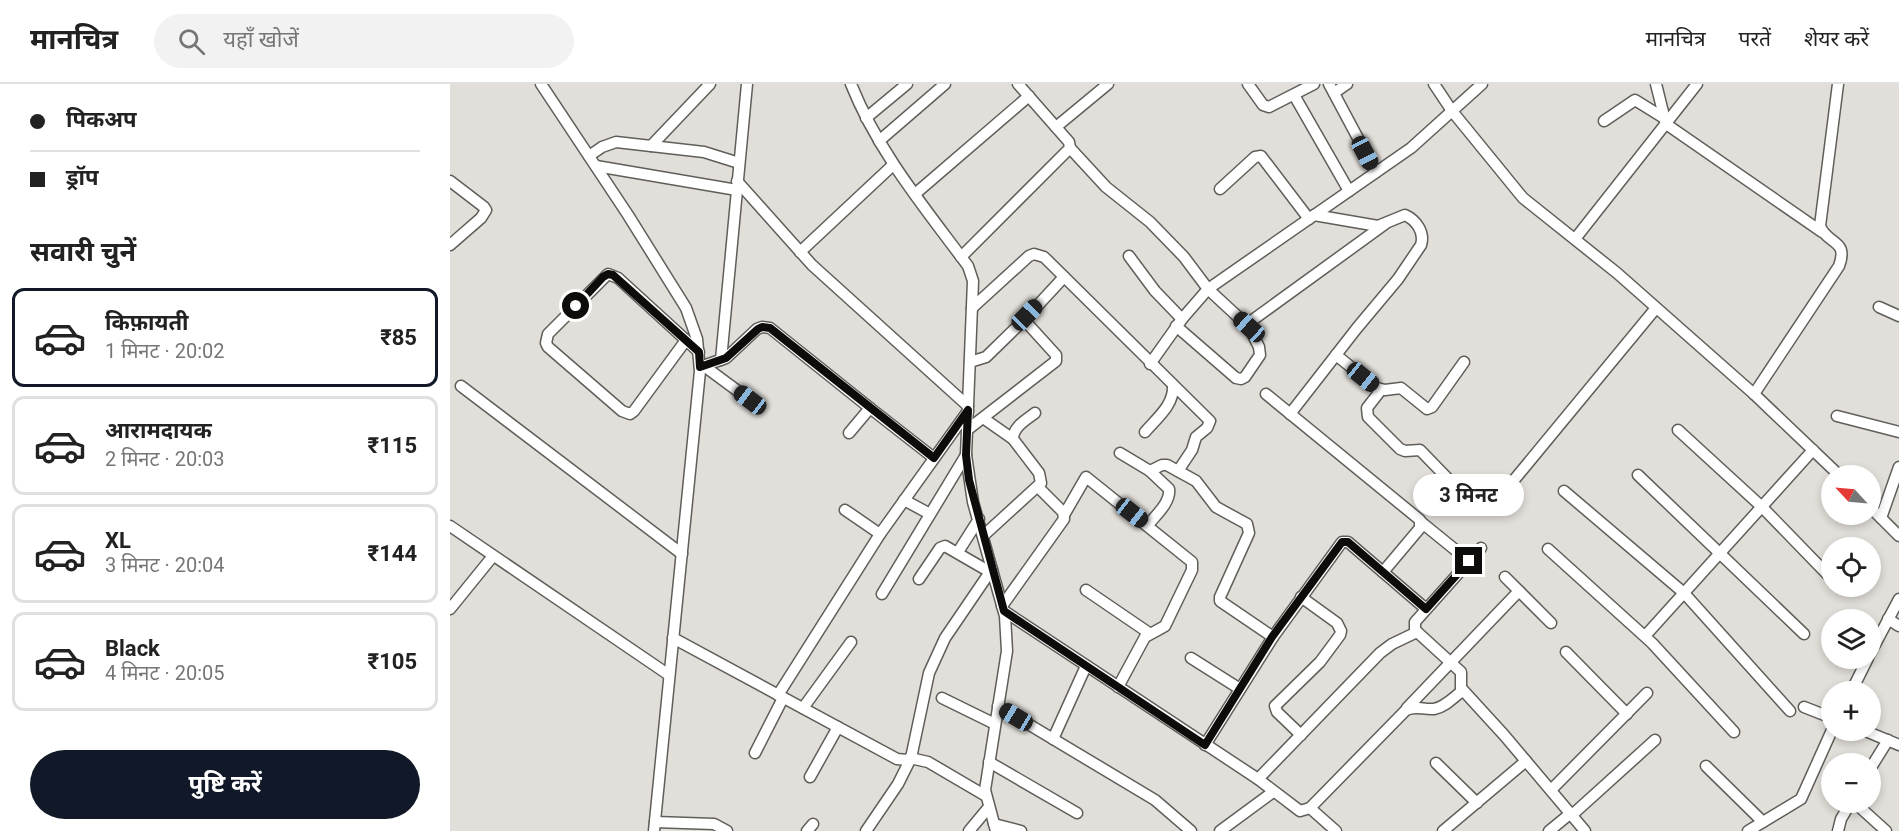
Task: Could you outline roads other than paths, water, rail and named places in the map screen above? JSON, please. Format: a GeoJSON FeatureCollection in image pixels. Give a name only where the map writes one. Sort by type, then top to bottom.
{"type":"FeatureCollection","features":[{"type":"Feature","properties":{"kind":"street"},"geometry":{"type":"LineString","coordinates":[[541,84],[686,308],[697,339],[702,367],[654,826],[714,824],[727,831]]}},
{"type":"Feature","properties":{"kind":"street"},"geometry":{"type":"LineString","coordinates":[[651,146],[710,84]]}},
{"type":"Feature","properties":{"kind":"street"},"geometry":{"type":"LineString","coordinates":[[721,360],[747,84]]}},
{"type":"Feature","properties":{"kind":"street"},"geometry":{"type":"LineString","coordinates":[[851,84],[866,118],[893,165],[971,274],[972,308],[966,455],[969,480],[991,571],[1003,609],[1007,635],[1007,651],[989,762],[987,802],[995,828],[1021,831]]}},
{"type":"Feature","properties":{"kind":"street"},"geometry":{"type":"LineString","coordinates":[[866,118],[907,84]]}},
{"type":"Feature","properties":{"kind":"street"},"geometry":{"type":"LineString","coordinates":[[879,141],[945,84]]}},
{"type":"Feature","properties":{"kind":"street"},"geometry":{"type":"LineString","coordinates":[[1018,84],[1069,142],[1070,148],[1113,193],[1150,222],[1184,257],[1208,289],[1249,327],[1259,347],[1260,355],[1245,377],[1236,378],[1179,322],[1129,256]]}},
{"type":"Feature","properties":{"kind":"street"},"geometry":{"type":"LineString","coordinates":[[1056,127],[1108,84]]}},
{"type":"Feature","properties":{"kind":"street"},"geometry":{"type":"LineString","coordinates":[[1248,84],[1266,107],[1271,107],[1314,84]]}},
{"type":"Feature","properties":{"kind":"street"},"geometry":{"type":"LineString","coordinates":[[1347,84],[1331,89],[1376,172]]}},
{"type":"Feature","properties":{"kind":"street"},"geometry":{"type":"LineString","coordinates":[[1434,84],[1452,111],[1523,198],[1656,308],[1754,394],[1829,465]]}},
{"type":"Feature","properties":{"kind":"street"},"geometry":{"type":"LineString","coordinates":[[1150,364],[1179,322],[1208,289],[1419,141],[1482,84]]}},
{"type":"Feature","properties":{"kind":"street"},"geometry":{"type":"LineString","coordinates":[[1656,84],[1665,121]]}},
{"type":"Feature","properties":{"kind":"street"},"geometry":{"type":"LineString","coordinates":[[1575,240],[1665,121],[1697,84]]}},
{"type":"Feature","properties":{"kind":"street"},"geometry":{"type":"LineString","coordinates":[[1822,232],[1820,219],[1838,84]]}},
{"type":"Feature","properties":{"kind":"street"},"geometry":{"type":"LineString","coordinates":[[1294,95],[1349,191]]}},
{"type":"Feature","properties":{"kind":"street"},"geometry":{"type":"LineString","coordinates":[[915,194],[1029,96]]}},
{"type":"Feature","properties":{"kind":"street"},"geometry":{"type":"LineString","coordinates":[[1604,122],[1635,100],[1822,232],[1837,243],[1841,249],[1842,257],[1839,266],[1754,394]]}},
{"type":"Feature","properties":{"kind":"street"},"geometry":{"type":"LineString","coordinates":[[589,156],[609,143],[704,152],[739,164]]}},
{"type":"Feature","properties":{"kind":"street"},"geometry":{"type":"LineString","coordinates":[[961,257],[1070,148]]}},
{"type":"Feature","properties":{"kind":"street"},"geometry":{"type":"LineString","coordinates":[[1220,189],[1255,157],[1261,156],[1311,217],[1378,226],[1384,224]]}},
{"type":"Feature","properties":{"kind":"street"},"geometry":{"type":"LineString","coordinates":[[800,252],[893,165]]}},
{"type":"Feature","properties":{"kind":"street"},"geometry":{"type":"LineString","coordinates":[[596,166],[737,186],[800,252],[968,408]]}},
{"type":"Feature","properties":{"kind":"street"},"geometry":{"type":"LineString","coordinates":[[450,181],[486,210],[481,218],[450,245]]}},
{"type":"Feature","properties":{"kind":"street"},"geometry":{"type":"LineString","coordinates":[[1249,327],[1254,319],[1399,215],[1410,217],[1422,231],[1421,245],[1398,279],[1290,414]]}},
{"type":"Feature","properties":{"kind":"street"},"geometry":{"type":"LineString","coordinates":[[972,308],[1029,256],[1034,254],[1044,257],[1150,364],[1209,419],[1208,428],[1196,437],[1192,450],[1178,471]]}},
{"type":"Feature","properties":{"kind":"street"},"geometry":{"type":"LineString","coordinates":[[686,340],[630,414],[622,411],[546,344],[548,334],[608,274],[618,278],[686,340],[699,352]]}},
{"type":"Feature","properties":{"kind":"street"},"geometry":{"type":"LineString","coordinates":[[970,362],[986,357],[1064,277]]}},
{"type":"Feature","properties":{"kind":"street"},"geometry":{"type":"LineString","coordinates":[[1879,307],[1899,316]]}},
{"type":"Feature","properties":{"kind":"street"},"geometry":{"type":"LineString","coordinates":[[1500,497],[1656,308]]}},
{"type":"Feature","properties":{"kind":"street"},"geometry":{"type":"LineString","coordinates":[[967,430],[1056,361],[1056,355],[1026,322],[1026,318]]}},
{"type":"Feature","properties":{"kind":"street"},"geometry":{"type":"LineString","coordinates":[[702,367],[735,352],[758,329],[770,328],[934,458]]}},
{"type":"Feature","properties":{"kind":"street"},"geometry":{"type":"LineString","coordinates":[[1336,355],[1381,390],[1401,388],[1424,408],[1430,409],[1464,362]]}},
{"type":"Feature","properties":{"kind":"street"},"geometry":{"type":"LineString","coordinates":[[702,367],[750,400]]}},
{"type":"Feature","properties":{"kind":"street"},"geometry":{"type":"LineString","coordinates":[[461,386],[682,554]]}},
{"type":"Feature","properties":{"kind":"street"},"geometry":{"type":"LineString","coordinates":[[1145,432],[1166,408],[1173,394],[1173,386]]}},
{"type":"Feature","properties":{"kind":"street"},"geometry":{"type":"LineString","coordinates":[[1381,390],[1367,408],[1368,417],[1400,449],[1420,450],[1453,484]]}},
{"type":"Feature","properties":{"kind":"street"},"geometry":{"type":"LineString","coordinates":[[1266,394],[1469,561]]}},
{"type":"Feature","properties":{"kind":"street"},"geometry":{"type":"LineString","coordinates":[[849,434],[870,408]]}},
{"type":"Feature","properties":{"kind":"street"},"geometry":{"type":"LineString","coordinates":[[754,753],[781,696],[880,534],[968,408]]}},
{"type":"Feature","properties":{"kind":"street"},"geometry":{"type":"LineString","coordinates":[[1013,438],[1012,435],[1017,428],[1035,413]]}},
{"type":"Feature","properties":{"kind":"street"},"geometry":{"type":"LineString","coordinates":[[1838,416],[1899,432]]}},
{"type":"Feature","properties":{"kind":"street"},"geometry":{"type":"LineString","coordinates":[[982,418],[1013,438],[1039,473],[1041,483],[983,536]]}},
{"type":"Feature","properties":{"kind":"street"},"geometry":{"type":"LineString","coordinates":[[1678,430],[1762,507],[1821,568]]}},
{"type":"Feature","properties":{"kind":"street"},"geometry":{"type":"LineString","coordinates":[[1646,636],[1813,450]]}},
{"type":"Feature","properties":{"kind":"street"},"geometry":{"type":"LineString","coordinates":[[1120,453],[1150,471],[1169,489],[1166,502],[1148,525]]}},
{"type":"Feature","properties":{"kind":"street"},"geometry":{"type":"LineString","coordinates":[[882,594],[966,455]]}},
{"type":"Feature","properties":{"kind":"street"},"geometry":{"type":"LineString","coordinates":[[1150,471],[1162,465],[1178,471],[1196,481],[1216,507],[1247,524],[1249,533],[1220,601],[1272,637]]}},
{"type":"Feature","properties":{"kind":"street"},"geometry":{"type":"LineString","coordinates":[[1899,467],[1881,518],[1899,536]]}},
{"type":"Feature","properties":{"kind":"street"},"geometry":{"type":"LineString","coordinates":[[1638,475],[1721,552],[1804,634]]}},
{"type":"Feature","properties":{"kind":"street"},"geometry":{"type":"LineString","coordinates":[[1003,609],[1063,523],[1064,515],[1086,477],[1190,558],[1193,565],[1165,626],[1145,637],[1118,687]]}},
{"type":"Feature","properties":{"kind":"street"},"geometry":{"type":"LineString","coordinates":[[1038,487],[1064,515]]}},
{"type":"Feature","properties":{"kind":"street"},"geometry":{"type":"LineString","coordinates":[[1564,491],[1684,593],[1790,711]]}},
{"type":"Feature","properties":{"kind":"street"},"geometry":{"type":"LineString","coordinates":[[904,500],[930,514]]}},
{"type":"Feature","properties":{"kind":"street"},"geometry":{"type":"LineString","coordinates":[[845,510],[880,534]]}},
{"type":"Feature","properties":{"kind":"street"},"geometry":{"type":"LineString","coordinates":[[958,552],[979,519]]}},
{"type":"Feature","properties":{"kind":"street"},"geometry":{"type":"LineString","coordinates":[[1383,572],[1420,528],[1421,522]]}},
{"type":"Feature","properties":{"kind":"street"},"geometry":{"type":"LineString","coordinates":[[450,526],[669,675]]}},
{"type":"Feature","properties":{"kind":"street"},"geometry":{"type":"LineString","coordinates":[[1205,745],[1272,637],[1342,542],[1348,542],[1426,609]]}},
{"type":"Feature","properties":{"kind":"street"},"geometry":{"type":"LineString","coordinates":[[920,579],[942,546],[958,552],[991,571]]}},
{"type":"Feature","properties":{"kind":"street"},"geometry":{"type":"LineString","coordinates":[[1481,548],[1413,626],[1461,672],[1459,686],[1462,690],[1527,761],[1585,831]]}},
{"type":"Feature","properties":{"kind":"street"},"geometry":{"type":"LineString","coordinates":[[1548,549],[1646,636],[1734,732]]}},
{"type":"Feature","properties":{"kind":"street"},"geometry":{"type":"LineString","coordinates":[[450,609],[454,596],[493,556]]}},
{"type":"Feature","properties":{"kind":"street"},"geometry":{"type":"LineString","coordinates":[[866,831],[898,784],[910,759],[929,673],[945,638],[991,571]]}},
{"type":"Feature","properties":{"kind":"street"},"geometry":{"type":"LineString","coordinates":[[1505,577],[1551,623]]}},
{"type":"Feature","properties":{"kind":"street"},"geometry":{"type":"LineString","coordinates":[[1086,590],[1149,633]]}},
{"type":"Feature","properties":{"kind":"street"},"geometry":{"type":"LineString","coordinates":[[1003,609],[1258,779],[1300,811],[1310,808],[1519,591]]}},
{"type":"Feature","properties":{"kind":"street"},"geometry":{"type":"LineString","coordinates":[[1301,597],[1336,623],[1341,630],[1325,656],[1275,706],[1277,712],[1301,735]]}},
{"type":"Feature","properties":{"kind":"street"},"geometry":{"type":"LineString","coordinates":[[1881,633],[1899,599]]}},
{"type":"Feature","properties":{"kind":"street"},"geometry":{"type":"LineString","coordinates":[[1888,619],[1899,627]]}},
{"type":"Feature","properties":{"kind":"street"},"geometry":{"type":"LineString","coordinates":[[1258,779],[1386,648],[1417,632]]}},
{"type":"Feature","properties":{"kind":"street"},"geometry":{"type":"LineString","coordinates":[[673,638],[897,759],[928,762],[987,802]]}},
{"type":"Feature","properties":{"kind":"street"},"geometry":{"type":"LineString","coordinates":[[803,708],[851,642]]}},
{"type":"Feature","properties":{"kind":"street"},"geometry":{"type":"LineString","coordinates":[[1566,652],[1627,714]]}},
{"type":"Feature","properties":{"kind":"street"},"geometry":{"type":"LineString","coordinates":[[1191,658],[1240,689]]}},
{"type":"Feature","properties":{"kind":"street"},"geometry":{"type":"LineString","coordinates":[[1053,739],[1086,666]]}},
{"type":"Feature","properties":{"kind":"street"},"geometry":{"type":"LineString","coordinates":[[1406,710],[1413,706],[1429,709],[1440,708],[1462,690]]}},
{"type":"Feature","properties":{"kind":"street"},"geometry":{"type":"LineString","coordinates":[[1551,790],[1647,693]]}},
{"type":"Feature","properties":{"kind":"street"},"geometry":{"type":"LineString","coordinates":[[942,698],[995,724]]}},
{"type":"Feature","properties":{"kind":"street"},"geometry":{"type":"LineString","coordinates":[[998,706],[1155,800],[1191,831]]}},
{"type":"Feature","properties":{"kind":"street"},"geometry":{"type":"LineString","coordinates":[[1804,707],[1821,714]]}},
{"type":"Feature","properties":{"kind":"street"},"geometry":{"type":"LineString","coordinates":[[810,777],[838,727]]}},
{"type":"Feature","properties":{"kind":"street"},"geometry":{"type":"LineString","coordinates":[[1881,738],[1899,745]]}},
{"type":"Feature","properties":{"kind":"street"},"geometry":{"type":"LineString","coordinates":[[1549,831],[1572,814],[1655,740]]}},
{"type":"Feature","properties":{"kind":"street"},"geometry":{"type":"LineString","coordinates":[[1879,753],[1887,740]]}},
{"type":"Feature","properties":{"kind":"street"},"geometry":{"type":"LineString","coordinates":[[1749,831],[1801,799],[1827,741]]}},
{"type":"Feature","properties":{"kind":"street"},"geometry":{"type":"LineString","coordinates":[[1443,831],[1527,761]]}},
{"type":"Feature","properties":{"kind":"street"},"geometry":{"type":"LineString","coordinates":[[989,762],[1077,813]]}},
{"type":"Feature","properties":{"kind":"street"},"geometry":{"type":"LineString","coordinates":[[1436,763],[1477,803]]}},
{"type":"Feature","properties":{"kind":"street"},"geometry":{"type":"LineString","coordinates":[[1706,766],[1763,822]]}},
{"type":"Feature","properties":{"kind":"street"},"geometry":{"type":"LineString","coordinates":[[1220,831],[1274,792]]}},
{"type":"Feature","properties":{"kind":"street"},"geometry":{"type":"LineString","coordinates":[[969,831],[987,802]]}},
{"type":"Feature","properties":{"kind":"street"},"geometry":{"type":"LineString","coordinates":[[1310,808],[1336,831]]}},
{"type":"Feature","properties":{"kind":"street"},"geometry":{"type":"LineString","coordinates":[[1838,831],[1845,813]]}},
{"type":"Feature","properties":{"kind":"street"},"geometry":{"type":"LineString","coordinates":[[1865,813],[1886,831]]}}]}
